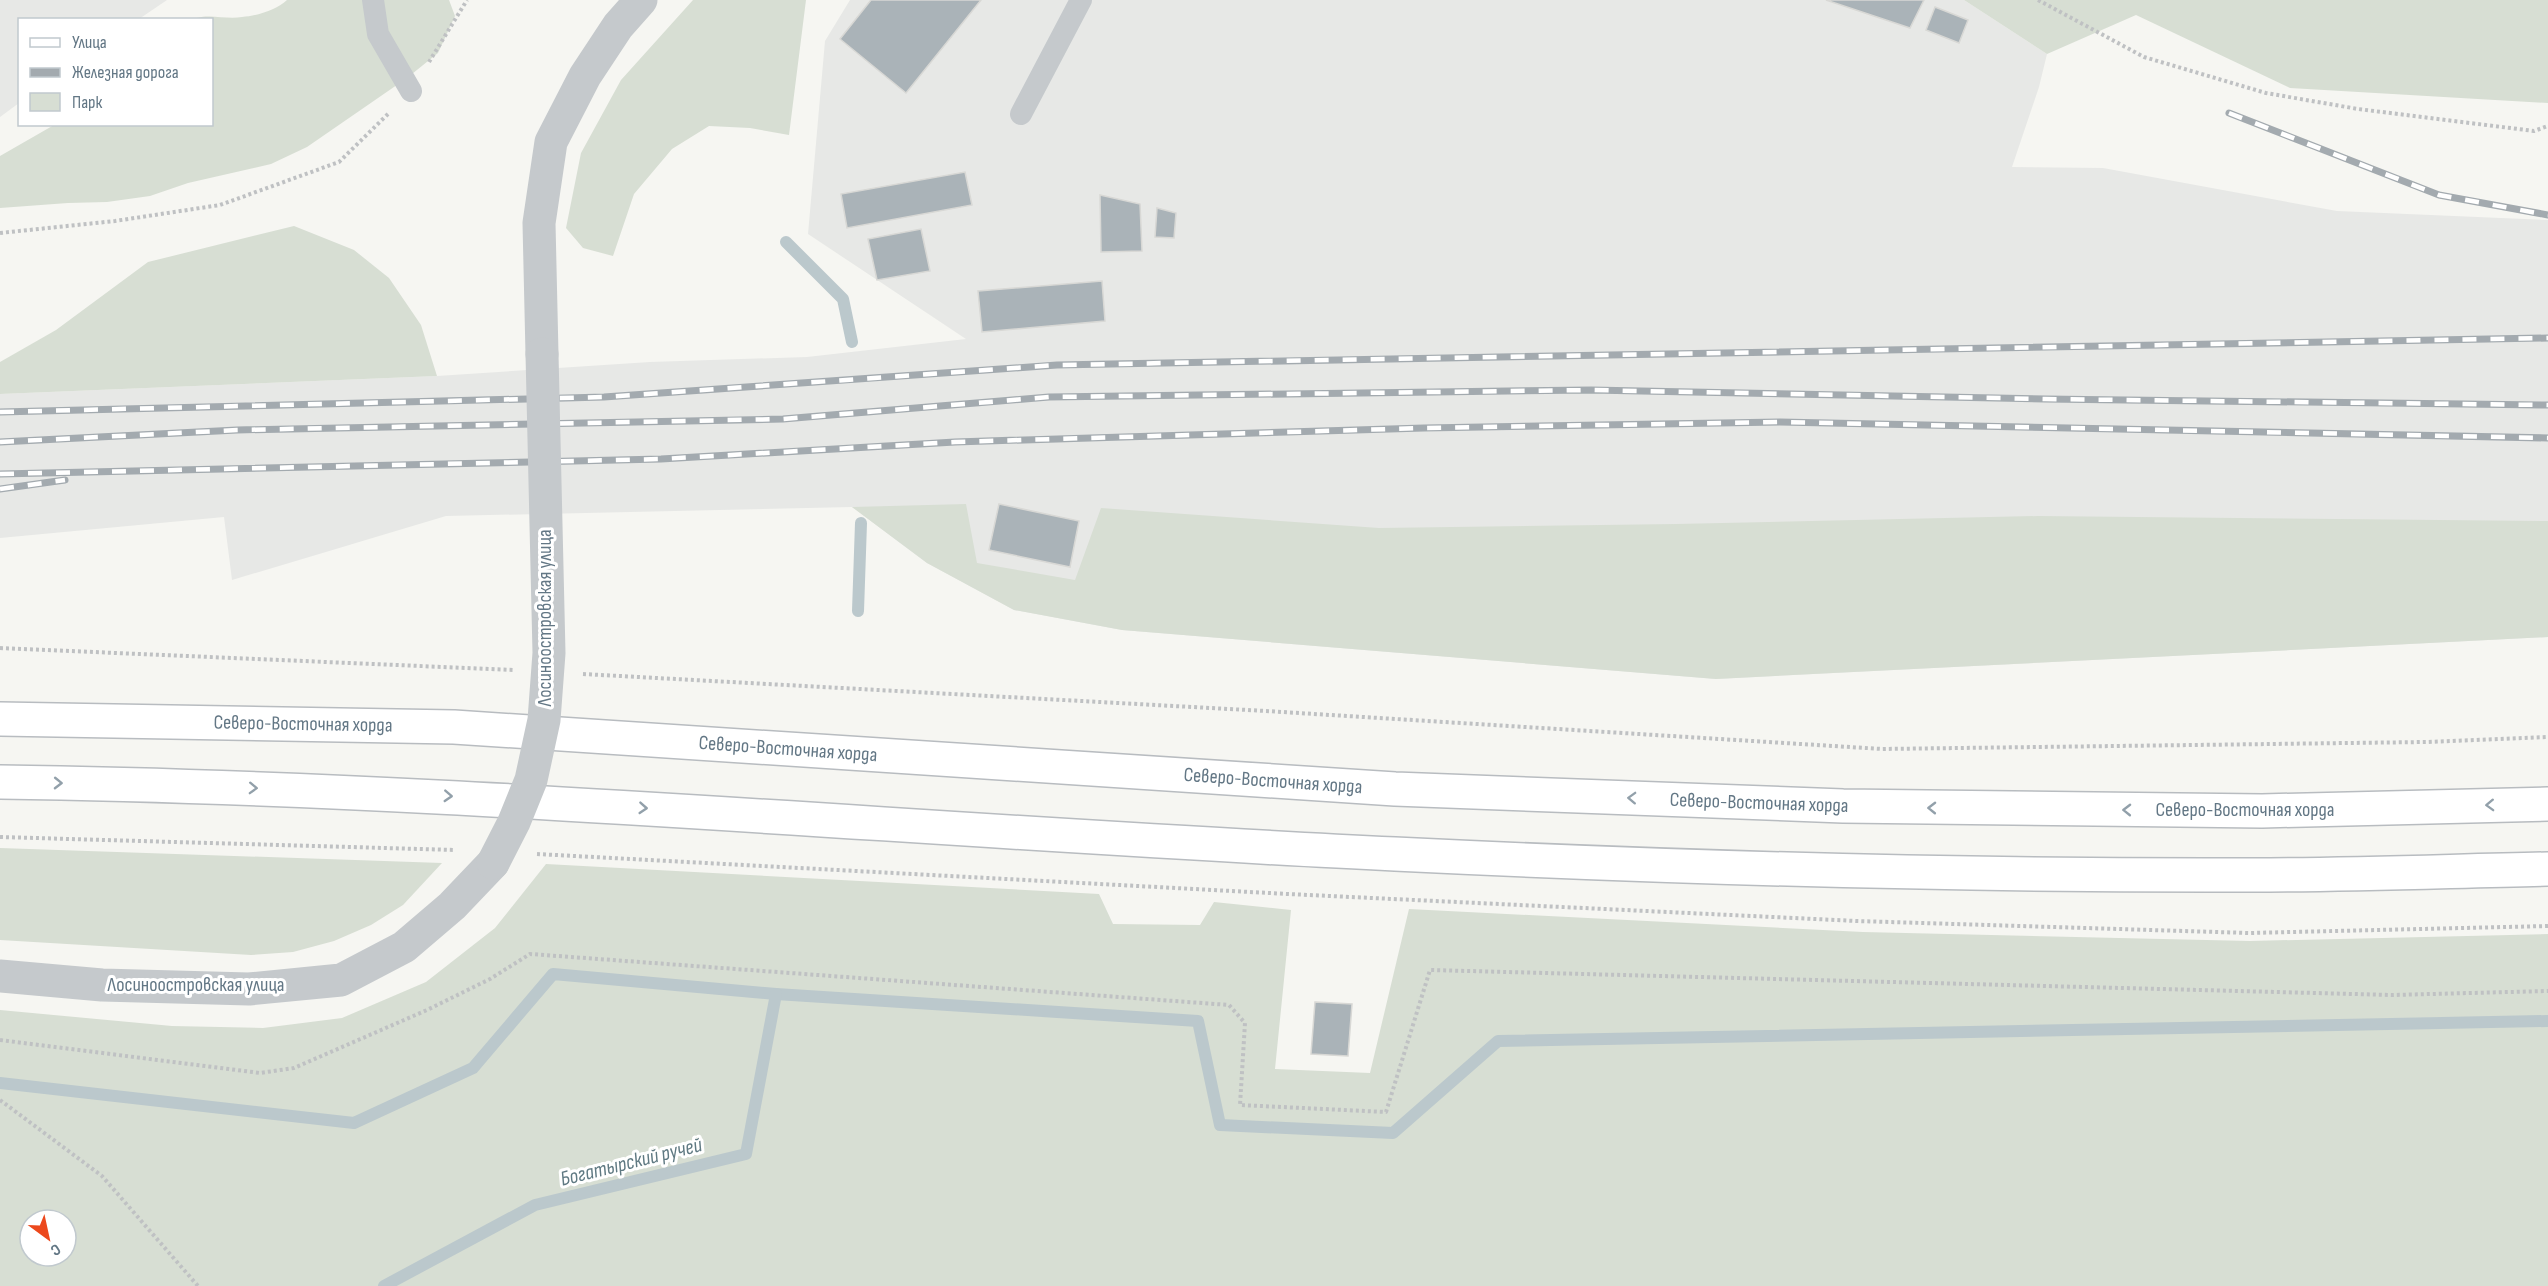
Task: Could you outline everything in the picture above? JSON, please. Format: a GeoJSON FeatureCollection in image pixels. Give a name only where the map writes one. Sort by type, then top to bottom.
{"type":"FeatureCollection","features":[{"type":"Feature","properties":{"kind":"main road","name":"Северо-Восточная хорда"},"geometry":{"type":"LineString","coordinates":[[0,718],[454,727],[1395,789],[1843,807],[2262,811],[2548,804]]}},
{"type":"Feature","properties":{"kind":"main road"},"geometry":{"type":"LineString","coordinates":[[0,782],[137,784],[449,796],[1394,854],[1840,870],[2256,875],[2548,869]]}},
{"type":"Feature","properties":{"kind":"street","name":"Лосиноостровская улица"},"geometry":{"type":"LineString","coordinates":[[0,976],[102,985],[249,988],[341,980],[404,947],[452,906],[480,857],[514,822],[531,780],[544,720],[549,653],[539,223],[551,142],[585,76],[618,26],[641,0]]}},
{"type":"Feature","properties":{"kind":"lane"},"geometry":{"type":"LineString","coordinates":[[374,0],[378,34],[411,91]]}},
{"type":"Feature","properties":{"kind":"lane"},"geometry":{"type":"LineString","coordinates":[[1021,114],[1081,0]]}},
{"type":"Feature","properties":{"kind":"path"},"geometry":{"type":"LineString","coordinates":[[0,232],[115,221],[220,205],[339,162],[411,91],[467,0]]}},
{"type":"Feature","properties":{"kind":"path"},"geometry":{"type":"LineString","coordinates":[[2038,0],[2144,57],[2266,93],[2358,109],[2534,131],[2548,126]]}},
{"type":"Feature","properties":{"kind":"path"},"geometry":{"type":"LineString","coordinates":[[0,648],[517,670]]}},
{"type":"Feature","properties":{"kind":"path"},"geometry":{"type":"LineString","coordinates":[[576,673],[1254,710],[1882,749],[2426,742],[2548,737]]}},
{"type":"Feature","properties":{"kind":"path"},"geometry":{"type":"LineString","coordinates":[[0,837],[480,857]]}},
{"type":"Feature","properties":{"kind":"path"},"geometry":{"type":"LineString","coordinates":[[531,854],[1288,894],[1868,921],[2249,933],[2548,926]]}},
{"type":"Feature","properties":{"kind":"path"},"geometry":{"type":"LineString","coordinates":[[0,1040],[260,1072],[294,1068],[427,1010],[490,979],[530,954],[1229,1005],[1245,1023],[1240,1104],[1386,1112],[1430,970],[2392,995],[2548,991]]}},
{"type":"Feature","properties":{"kind":"path"},"geometry":{"type":"LineString","coordinates":[[0,1100],[102,1176],[198,1286]]}},
{"type":"Feature","properties":{"kind":"shaded area"},"geometry":{"type":"Polygon","coordinates":[[[0,0],[167,0],[140,18],[18,18],[18,104],[0,117],[0,0]]]}},
{"type":"Feature","properties":{"kind":"shaded area"},"geometry":{"type":"Polygon","coordinates":[[[850,0],[1964,0],[2047,54],[2039,87],[2012,167],[2103,168],[2337,211],[2548,220],[2548,637],[1716,679],[1122,630],[1014,610],[927,563],[852,507],[446,516],[232,580],[224,517],[0,538],[0,394],[437,376],[650,362],[807,357],[966,339],[808,234],[825,41],[850,0]]]}},
{"type":"Feature","properties":{"kind":"green space"},"geometry":{"type":"Polygon","coordinates":[[[287,0],[449,0],[455,16],[438,53],[407,78],[307,147],[271,164],[188,183],[150,196],[107,202],[0,208],[0,156],[52,126],[213,126],[213,18],[197,18],[206,17],[236,18],[272,10],[287,0]]]}},
{"type":"Feature","properties":{"kind":"green space"},"geometry":{"type":"Polygon","coordinates":[[[693,0],[806,0],[789,135],[750,128],[709,126],[672,149],[634,194],[613,256],[583,248],[566,228],[581,153],[621,80],[693,0]]]}},
{"type":"Feature","properties":{"kind":"green space"},"geometry":{"type":"Polygon","coordinates":[[[1964,0],[2548,0],[2548,103],[2290,88],[2136,15],[2047,54],[1964,0]]]}},
{"type":"Feature","properties":{"kind":"green space"},"geometry":{"type":"Polygon","coordinates":[[[294,226],[354,250],[389,278],[421,325],[437,376],[0,394],[0,362],[56,330],[148,262],[294,226]]]}},
{"type":"Feature","properties":{"kind":"green space"},"geometry":{"type":"Polygon","coordinates":[[[966,504],[977,563],[1075,580],[1101,508],[1379,528],[2038,516],[2548,521],[2548,637],[1716,679],[1122,630],[1014,610],[927,563],[852,507],[966,504]]]}},
{"type":"Feature","properties":{"kind":"green space"},"geometry":{"type":"Polygon","coordinates":[[[0,848],[442,863],[403,905],[371,925],[334,941],[293,952],[251,955],[0,940],[0,848]]]}},
{"type":"Feature","properties":{"kind":"green space"},"geometry":{"type":"Polygon","coordinates":[[[546,864],[1099,894],[1113,924],[1200,925],[1214,902],[1291,910],[1275,1069],[1370,1073],[1409,909],[1863,932],[2250,941],[2548,934],[2548,1286],[0,1286],[0,1010],[172,1026],[263,1028],[342,1018],[426,982],[495,928],[546,864]]]}},
{"type":"Feature","properties":{"kind":"building"},"geometry":{"type":"Polygon","coordinates":[[[871,0],[981,0],[906,93],[840,39],[871,0]]]}},
{"type":"Feature","properties":{"kind":"building"},"geometry":{"type":"Polygon","coordinates":[[[1826,0],[1924,0],[1910,28],[1826,0]]]}},
{"type":"Feature","properties":{"kind":"building"},"geometry":{"type":"Polygon","coordinates":[[[1935,7],[1968,20],[1959,43],[1926,30],[1935,7]]]}},
{"type":"Feature","properties":{"kind":"building"},"geometry":{"type":"Polygon","coordinates":[[[965,172],[972,205],[847,228],[841,194],[965,172]]]}},
{"type":"Feature","properties":{"kind":"building"},"geometry":{"type":"Polygon","coordinates":[[[1100,195],[1140,204],[1142,251],[1101,252],[1100,195]]]}},
{"type":"Feature","properties":{"kind":"building"},"geometry":{"type":"Polygon","coordinates":[[[1157,208],[1176,213],[1174,238],[1155,237],[1157,208]]]}},
{"type":"Feature","properties":{"kind":"building"},"geometry":{"type":"Polygon","coordinates":[[[921,229],[930,271],[877,280],[868,239],[921,229]]]}},
{"type":"Feature","properties":{"kind":"building"},"geometry":{"type":"Polygon","coordinates":[[[1102,281],[1105,321],[982,332],[978,291],[1102,281]]]}},
{"type":"Feature","properties":{"kind":"building"},"geometry":{"type":"Polygon","coordinates":[[[999,504],[1079,521],[1070,567],[989,550],[999,504]]]}},
{"type":"Feature","properties":{"kind":"building"},"geometry":{"type":"Polygon","coordinates":[[[1315,1002],[1352,1004],[1348,1056],[1311,1054],[1315,1002]]]}},
{"type":"Feature","properties":{"kind":"waterway","name":"Богатырский ручей"},"geometry":{"type":"LineString","coordinates":[[786,242],[843,299],[852,342]]}},
{"type":"Feature","properties":{"kind":"waterway","name":"Богатырский ручей"},"geometry":{"type":"LineString","coordinates":[[858,611],[861,523]]}},
{"type":"Feature","properties":{"kind":"waterway"},"geometry":{"type":"LineString","coordinates":[[0,1083],[354,1123],[473,1068],[553,974],[776,994],[1198,1021],[1220,1125],[1393,1133],[1498,1041],[2548,1021]]}},
{"type":"Feature","properties":{"kind":"waterway","name":"Богатырский ручей"},"geometry":{"type":"LineString","coordinates":[[384,1286],[535,1205],[746,1154],[776,994]]}},
{"type":"Feature","properties":{"kind":"railway"},"geometry":{"type":"LineString","coordinates":[[2229,113],[2439,195],[2548,215]]}},
{"type":"Feature","properties":{"kind":"railway"},"geometry":{"type":"LineString","coordinates":[[0,412],[604,397],[1057,365],[2548,338]]}},
{"type":"Feature","properties":{"kind":"railway"},"geometry":{"type":"LineString","coordinates":[[0,442],[237,430],[783,419],[1049,397],[1591,390],[2045,399],[2548,405]]}},
{"type":"Feature","properties":{"kind":"railway"},"geometry":{"type":"LineString","coordinates":[[0,474],[661,459],[955,442],[1424,428],[1780,422],[2548,438]]}},
{"type":"Feature","properties":{"kind":"railway"},"geometry":{"type":"LineString","coordinates":[[0,489],[65,480]]}}]}
